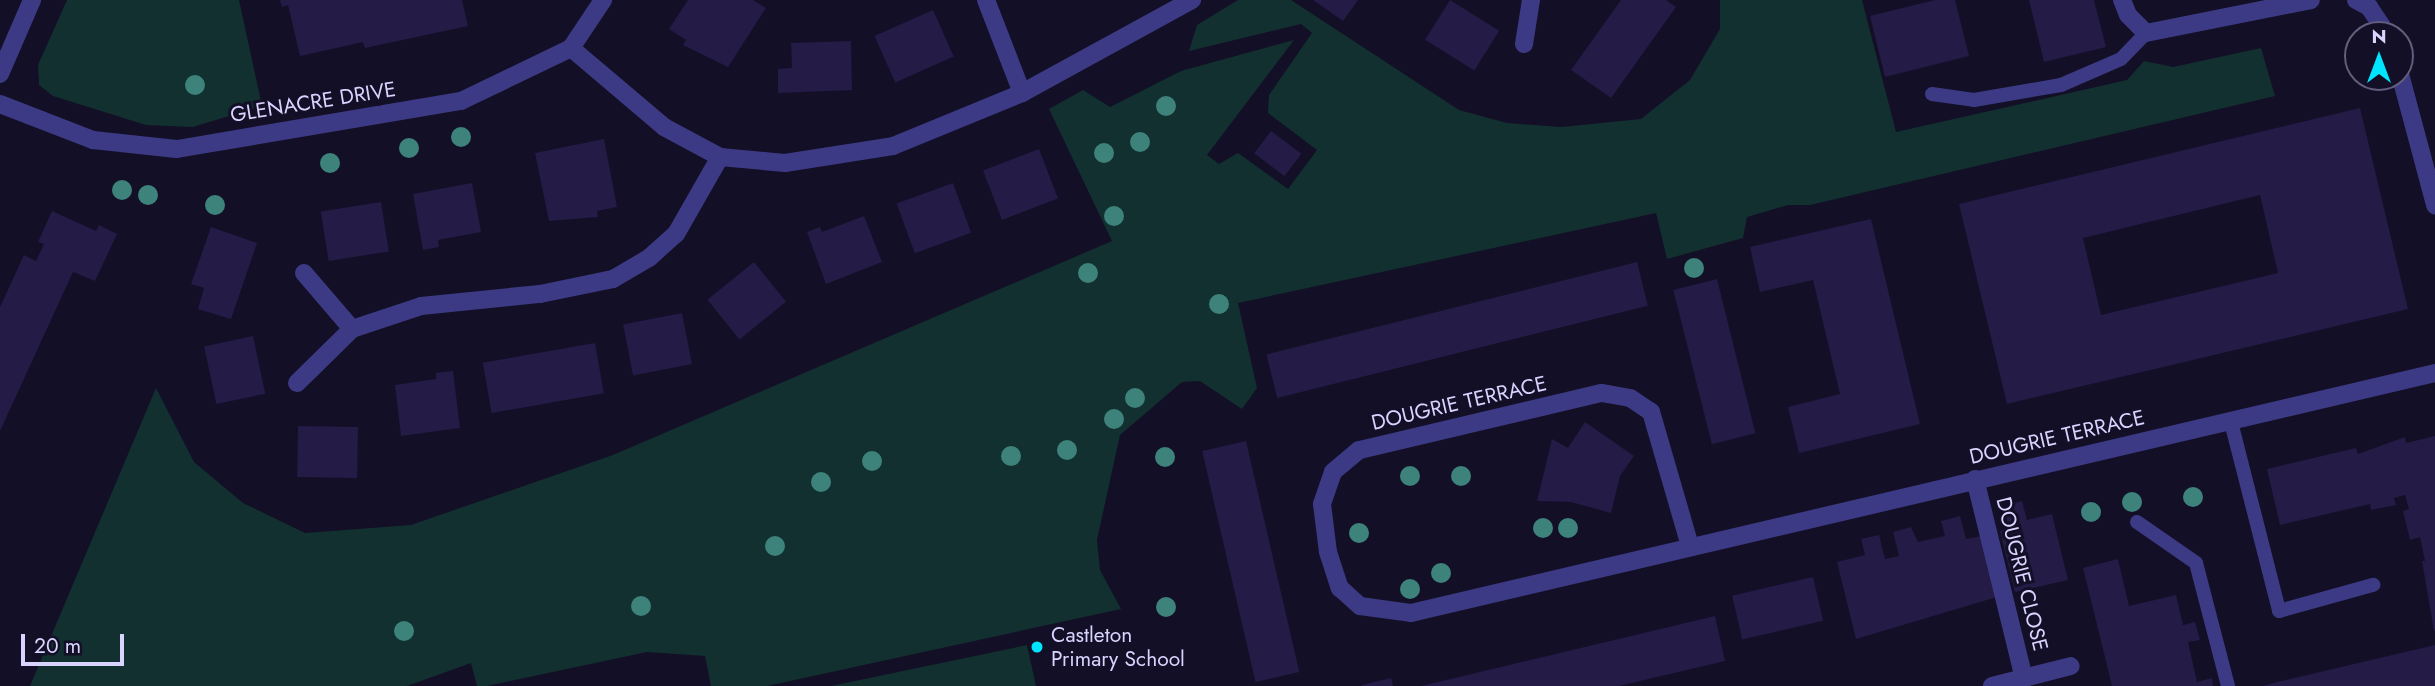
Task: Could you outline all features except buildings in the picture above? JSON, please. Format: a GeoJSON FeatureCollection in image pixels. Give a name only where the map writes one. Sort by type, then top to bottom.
{"type":"FeatureCollection","features":[{"type":"Feature","properties":{"kind":"street"},"geometry":{"type":"LineString","coordinates":[[0,74],[33,0]]}},
{"type":"Feature","properties":{"kind":"street"},"geometry":{"type":"LineString","coordinates":[[603,0],[571,48],[664,127],[720,157],[785,163],[893,146],[1022,93],[1192,0]]}},
{"type":"Feature","properties":{"kind":"street"},"geometry":{"type":"LineString","coordinates":[[986,0],[1022,93]]}},
{"type":"Feature","properties":{"kind":"street"},"geometry":{"type":"LineString","coordinates":[[1524,44],[1531,0]]}},
{"type":"Feature","properties":{"kind":"street"},"geometry":{"type":"LineString","coordinates":[[2122,0],[2128,15],[2146,33],[2311,0]]}},
{"type":"Feature","properties":{"kind":"street"},"geometry":{"type":"LineString","coordinates":[[2356,0],[2370,8],[2379,21]]}},
{"type":"Feature","properties":{"kind":"street","name":"GLENACRE DRIVE"},"geometry":{"type":"LineString","coordinates":[[0,104],[93,140],[177,149],[461,102],[571,48]]}},
{"type":"Feature","properties":{"kind":"street"},"geometry":{"type":"LineString","coordinates":[[2405,91],[2435,205]]}},
{"type":"Feature","properties":{"kind":"street"},"geometry":{"type":"LineString","coordinates":[[297,383],[352,329],[421,306],[540,293],[613,279],[649,258],[676,233],[720,157]]}},
{"type":"Feature","properties":{"kind":"street"},"geometry":{"type":"LineString","coordinates":[[304,273],[352,329]]}},
{"type":"Feature","properties":{"kind":"street","name":"DOUGRIE TERRACE"},"geometry":{"type":"LineString","coordinates":[[1690,546],[1651,412],[1630,398],[1601,393],[1359,450],[1333,472],[1324,485],[1322,504],[1328,552],[1340,588],[1360,606],[1378,611],[1411,613],[2435,373]]}},
{"type":"Feature","properties":{"kind":"street","name":"DOUGRIE CLOSE"},"geometry":{"type":"LineString","coordinates":[[1975,479],[2024,679]]}},
{"type":"Feature","properties":{"kind":"street","name":"DOUGRIE CLOSE"},"geometry":{"type":"LineString","coordinates":[[1992,686],[2071,666]]}},
{"type":"Feature","properties":{"kind":"lane"},"geometry":{"type":"LineString","coordinates":[[1932,94],[1974,100],[2061,85],[2121,59],[2146,33]]}},
{"type":"Feature","properties":{"kind":"lane"},"geometry":{"type":"LineString","coordinates":[[2231,422],[2279,611],[2373,585]]}},
{"type":"Feature","properties":{"kind":"lane"},"geometry":{"type":"LineString","coordinates":[[2137,523],[2196,564],[2228,686]]}},
{"type":"Feature","properties":{"kind":"green space"},"geometry":{"type":"Polygon","coordinates":[[[67,0],[239,0],[262,106],[193,127],[146,125],[53,96],[39,85],[38,65],[67,0]]]}},
{"type":"Feature","properties":{"kind":"green space"},"geometry":{"type":"Polygon","coordinates":[[[1238,0],[1291,0],[1459,110],[1507,123],[1561,127],[1641,119],[1690,80],[1720,29],[1720,0],[1862,0],[1896,132],[2127,80],[2144,61],[2173,67],[2261,48],[2275,96],[1810,205],[1788,205],[1747,217],[1743,238],[1667,259],[1656,213],[1238,303],[1257,388],[1242,409],[1200,381],[1182,382],[1120,435],[1097,540],[1100,570],[1121,609],[767,686],[711,686],[705,656],[647,652],[487,686],[477,686],[471,663],[407,686],[30,686],[156,388],[194,462],[243,503],[305,533],[411,525],[613,455],[1112,241],[1049,109],[1083,90],[1110,107],[1181,71],[1294,40],[1207,155],[1219,164],[1238,153],[1288,189],[1317,150],[1268,113],[1269,95],[1312,33],[1301,24],[1189,51],[1197,25],[1238,0]]]}},
{"type":"Feature","properties":{"kind":"green space"},"geometry":{"type":"Polygon","coordinates":[[[1027,645],[1036,686],[831,686],[1027,645]]]}},
{"type":"Feature","properties":{"kind":"place","name":"Castleton Primary School"},"geometry":{"type":"Point","coordinates":[1037,647]}}]}
